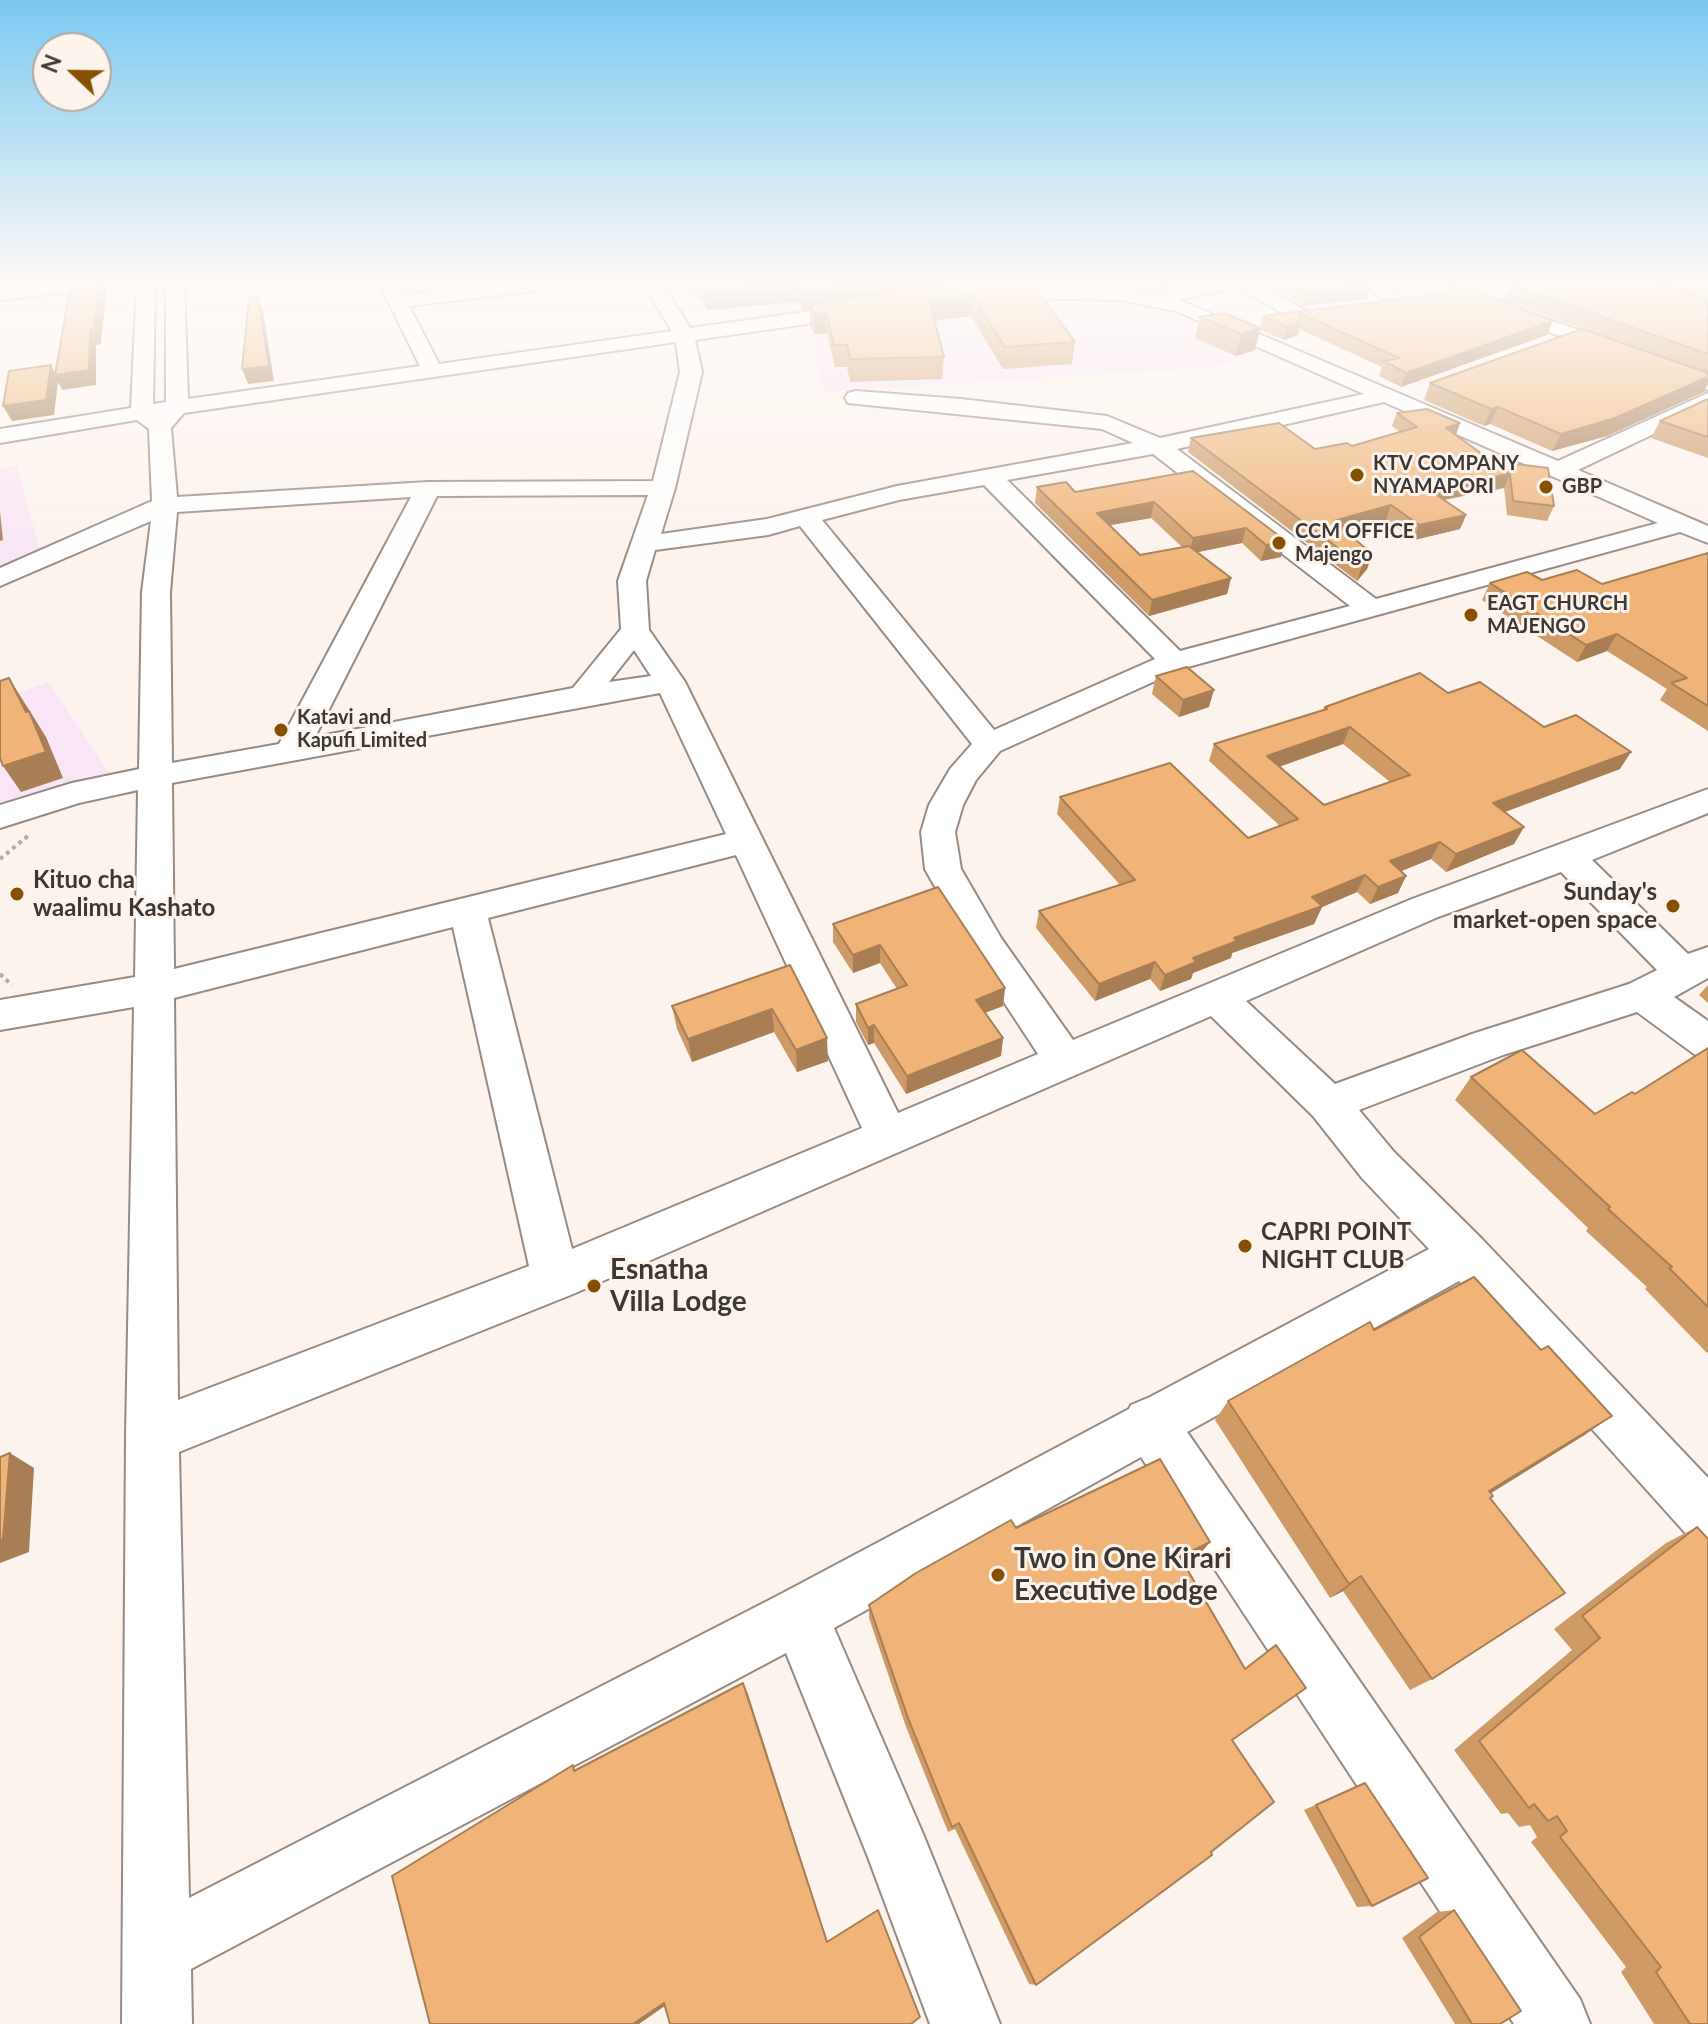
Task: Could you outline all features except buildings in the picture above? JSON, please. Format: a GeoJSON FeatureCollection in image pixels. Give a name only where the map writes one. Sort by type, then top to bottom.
{"type":"FeatureCollection","features":[{"type":"Feature","properties":{"kind":"street"},"geometry":{"type":"LineString","coordinates":[[156,377],[165,505],[156,592],[152,1436],[157,2024]]}},
{"type":"Feature","properties":{"kind":"street"},"geometry":{"type":"LineString","coordinates":[[160,416],[164,377]]}},
{"type":"Feature","properties":{"kind":"street"},"geometry":{"type":"LineString","coordinates":[[0,436],[160,416],[399,377]]}},
{"type":"Feature","properties":{"kind":"street"},"geometry":{"type":"LineString","coordinates":[[690,377],[663,488],[632,581],[635,630],[670,682],[889,1138]]}},
{"type":"Feature","properties":{"kind":"street"},"geometry":{"type":"LineString","coordinates":[[1347,377],[1695,529]]}},
{"type":"Feature","properties":{"kind":"street"},"geometry":{"type":"LineString","coordinates":[[643,544],[768,527],[897,493],[1158,446],[1424,389]]}},
{"type":"Feature","properties":{"kind":"street"},"geometry":{"type":"LineString","coordinates":[[856,398],[961,406],[1107,423],[1158,446],[1369,607]]}},
{"type":"Feature","properties":{"kind":"street"},"geometry":{"type":"LineString","coordinates":[[1560,469],[1708,400]]}},
{"type":"Feature","properties":{"kind":"street"},"geometry":{"type":"LineString","coordinates":[[990,477],[1174,662]]}},
{"type":"Feature","properties":{"kind":"street"},"geometry":{"type":"LineString","coordinates":[[0,578],[165,505],[428,489],[663,488]]}},
{"type":"Feature","properties":{"kind":"street"},"geometry":{"type":"LineString","coordinates":[[291,752],[428,489]]}},
{"type":"Feature","properties":{"kind":"street"},"geometry":{"type":"LineString","coordinates":[[807,518],[989,744]]}},
{"type":"Feature","properties":{"kind":"street"},"geometry":{"type":"LineString","coordinates":[[1065,1061],[988,948],[943,869],[938,832],[946,805],[962,776],[989,744],[1174,662],[1369,607],[1695,529]]}},
{"type":"Feature","properties":{"kind":"street"},"geometry":{"type":"LineString","coordinates":[[584,694],[635,630]]}},
{"type":"Feature","properties":{"kind":"street"},"geometry":{"type":"LineString","coordinates":[[0,817],[78,792],[157,774],[291,752],[584,694],[670,682]]}},
{"type":"Feature","properties":{"kind":"street"},"geometry":{"type":"LineString","coordinates":[[152,1436],[556,1278],[1425,908],[1567,857],[1708,800]]}},
{"type":"Feature","properties":{"kind":"street"},"geometry":{"type":"LineString","coordinates":[[0,1015],[156,988],[746,841]]}},
{"type":"Feature","properties":{"kind":"street"},"geometry":{"type":"LineString","coordinates":[[1328,1104],[1489,1044],[1643,995],[1696,968],[1567,857]]}},
{"type":"Feature","properties":{"kind":"street"},"geometry":{"type":"LineString","coordinates":[[467,909],[556,1278]]}},
{"type":"Feature","properties":{"kind":"street"},"geometry":{"type":"LineString","coordinates":[[1643,995],[1708,1043]]}},
{"type":"Feature","properties":{"kind":"street"},"geometry":{"type":"LineString","coordinates":[[1217,997],[1328,1104],[1378,1165],[1465,1254],[1708,1518]]}},
{"type":"Feature","properties":{"kind":"street"},"geometry":{"type":"LineString","coordinates":[[156,1951],[799,1615],[1465,1254]]}},
{"type":"Feature","properties":{"kind":"street"},"geometry":{"type":"LineString","coordinates":[[1149,1423],[1555,2024]]}},
{"type":"Feature","properties":{"kind":"street"},"geometry":{"type":"LineString","coordinates":[[799,1615],[900,1857],[965,2024]]}},
{"type":"Feature","properties":{"kind":"shaded area"},"geometry":{"type":"Polygon","coordinates":[[[821,377],[1052,377],[826,392],[821,377]]]}},
{"type":"Feature","properties":{"kind":"shaded area"},"geometry":{"type":"Polygon","coordinates":[[[17,466],[41,555],[0,565],[0,469],[17,466]]]}},
{"type":"Feature","properties":{"kind":"shaded area"},"geometry":{"type":"Polygon","coordinates":[[[49,682],[109,772],[0,809],[0,699],[49,682]]]}},
{"type":"Feature","properties":{"kind":"place","name":"KTV COMPANY NYAMAPORI"},"geometry":{"type":"Point","coordinates":[1357,475]}},
{"type":"Feature","properties":{"kind":"place","name":"GBP"},"geometry":{"type":"Point","coordinates":[1546,487]}},
{"type":"Feature","properties":{"kind":"place","name":"CCM OFFICE Majengo"},"geometry":{"type":"Point","coordinates":[1279,543]}},
{"type":"Feature","properties":{"kind":"place","name":"EAGT CHURCH MAJENGO"},"geometry":{"type":"Point","coordinates":[1471,615]}},
{"type":"Feature","properties":{"kind":"place","name":"Katavi and Kapufi Limited"},"geometry":{"type":"Point","coordinates":[281,730]}},
{"type":"Feature","properties":{"kind":"place","name":"Kituo cha waalimu Kashato"},"geometry":{"type":"Point","coordinates":[17,894]}},
{"type":"Feature","properties":{"kind":"place","name":"Sunday's market-open space"},"geometry":{"type":"Point","coordinates":[1673,906]}},
{"type":"Feature","properties":{"kind":"place","name":"CAPRI POINT NIGHT CLUB"},"geometry":{"type":"Point","coordinates":[1245,1246]}},
{"type":"Feature","properties":{"kind":"place","name":"Esnatha Villa Lodge"},"geometry":{"type":"Point","coordinates":[594,1286]}},
{"type":"Feature","properties":{"kind":"place","name":"Two in One Kirari Executive Lodge"},"geometry":{"type":"Point","coordinates":[998,1575]}}]}
